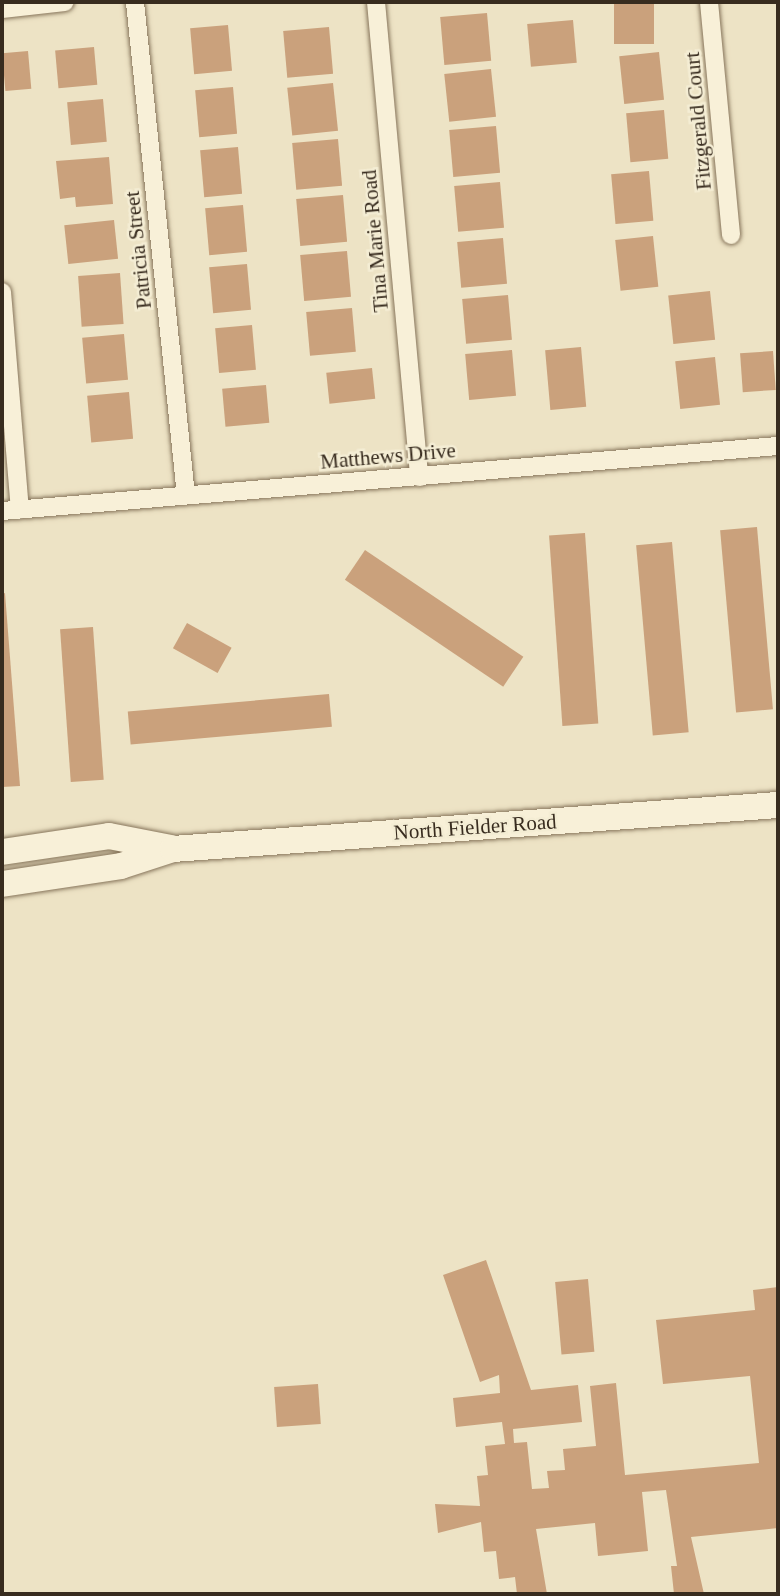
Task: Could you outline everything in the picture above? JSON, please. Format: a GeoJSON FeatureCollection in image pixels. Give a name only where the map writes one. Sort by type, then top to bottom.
{"type":"FeatureCollection","features":[{"type":"Feature","properties":{"kind":"main road","name":"North Fielder Road"},"geometry":{"type":"LineString","coordinates":[[2,884],[121,866],[173,849],[778,805]]}},
{"type":"Feature","properties":{"kind":"main road","name":"North Fielder Road"},"geometry":{"type":"LineString","coordinates":[[2,852],[109,836],[173,849]]}},
{"type":"Feature","properties":{"kind":"street"},"geometry":{"type":"LineString","coordinates":[[2,9],[65,2]]}},
{"type":"Feature","properties":{"kind":"street","name":"Patricia Street"},"geometry":{"type":"LineString","coordinates":[[135,2],[186,494]]}},
{"type":"Feature","properties":{"kind":"street","name":"Tina Marie Road"},"geometry":{"type":"LineString","coordinates":[[376,2],[419,477]]}},
{"type":"Feature","properties":{"kind":"street","name":"Fitzgerald Court"},"geometry":{"type":"LineString","coordinates":[[709,2],[731,235]]}},
{"type":"Feature","properties":{"kind":"street"},"geometry":{"type":"LineString","coordinates":[[2,292],[20,509]]}},
{"type":"Feature","properties":{"kind":"street","name":"Matthews Drive"},"geometry":{"type":"LineString","coordinates":[[2,511],[778,446]]}},
{"type":"Feature","properties":{"kind":"building"},"geometry":{"type":"Polygon","coordinates":[[[614,2],[654,2],[654,44],[614,44],[614,2]]]}},
{"type":"Feature","properties":{"kind":"building"},"geometry":{"type":"Polygon","coordinates":[[[487,13],[491,61],[444,65],[440,17],[487,13]]]}},
{"type":"Feature","properties":{"kind":"building"},"geometry":{"type":"Polygon","coordinates":[[[573,20],[577,63],[531,67],[527,24],[573,20]]]}},
{"type":"Feature","properties":{"kind":"building"},"geometry":{"type":"Polygon","coordinates":[[[228,25],[232,71],[194,74],[190,28],[228,25]]]}},
{"type":"Feature","properties":{"kind":"building"},"geometry":{"type":"Polygon","coordinates":[[[329,27],[333,74],[287,78],[283,31],[329,27]]]}},
{"type":"Feature","properties":{"kind":"building"},"geometry":{"type":"Polygon","coordinates":[[[94,47],[97,85],[58,88],[55,50],[94,47]]]}},
{"type":"Feature","properties":{"kind":"building"},"geometry":{"type":"Polygon","coordinates":[[[28,51],[31,89],[5,91],[2,53],[28,51]]]}},
{"type":"Feature","properties":{"kind":"building"},"geometry":{"type":"Polygon","coordinates":[[[659,52],[664,100],[624,104],[619,56],[659,52]]]}},
{"type":"Feature","properties":{"kind":"building"},"geometry":{"type":"Polygon","coordinates":[[[491,69],[496,117],[449,122],[444,74],[491,69]]]}},
{"type":"Feature","properties":{"kind":"building"},"geometry":{"type":"Polygon","coordinates":[[[333,83],[338,131],[292,136],[287,88],[333,83]]]}},
{"type":"Feature","properties":{"kind":"building"},"geometry":{"type":"Polygon","coordinates":[[[233,87],[237,134],[199,137],[195,90],[233,87]]]}},
{"type":"Feature","properties":{"kind":"building"},"geometry":{"type":"Polygon","coordinates":[[[103,99],[107,142],[71,145],[67,102],[103,99]]]}},
{"type":"Feature","properties":{"kind":"building"},"geometry":{"type":"Polygon","coordinates":[[[664,110],[668,159],[630,162],[626,113],[664,110]]]}},
{"type":"Feature","properties":{"kind":"building"},"geometry":{"type":"Polygon","coordinates":[[[496,126],[500,173],[453,177],[449,130],[496,126]]]}},
{"type":"Feature","properties":{"kind":"building"},"geometry":{"type":"Polygon","coordinates":[[[338,139],[342,186],[296,190],[292,143],[338,139]]]}},
{"type":"Feature","properties":{"kind":"building"},"geometry":{"type":"Polygon","coordinates":[[[238,147],[242,194],[204,197],[200,150],[238,147]]]}},
{"type":"Feature","properties":{"kind":"building"},"geometry":{"type":"Polygon","coordinates":[[[109,157],[113,204],[76,207],[75,197],[60,199],[56,161],[109,157]]]}},
{"type":"Feature","properties":{"kind":"building"},"geometry":{"type":"Polygon","coordinates":[[[649,171],[653,221],[616,224],[611,174],[649,171]]]}},
{"type":"Feature","properties":{"kind":"building"},"geometry":{"type":"Polygon","coordinates":[[[500,182],[504,228],[458,232],[454,186],[500,182]]]}},
{"type":"Feature","properties":{"kind":"building"},"geometry":{"type":"Polygon","coordinates":[[[343,195],[347,242],[300,246],[296,199],[343,195]]]}},
{"type":"Feature","properties":{"kind":"building"},"geometry":{"type":"Polygon","coordinates":[[[243,205],[247,252],[209,255],[205,208],[243,205]]]}},
{"type":"Feature","properties":{"kind":"building"},"geometry":{"type":"Polygon","coordinates":[[[114,220],[118,259],[68,264],[64,225],[114,220]]]}},
{"type":"Feature","properties":{"kind":"building"},"geometry":{"type":"Polygon","coordinates":[[[653,236],[658,287],[621,291],[615,240],[653,236]]]}},
{"type":"Feature","properties":{"kind":"building"},"geometry":{"type":"Polygon","coordinates":[[[503,238],[507,284],[461,288],[457,242],[503,238]]]}},
{"type":"Feature","properties":{"kind":"building"},"geometry":{"type":"Polygon","coordinates":[[[347,251],[351,297],[304,301],[300,255],[347,251]]]}},
{"type":"Feature","properties":{"kind":"building"},"geometry":{"type":"Polygon","coordinates":[[[247,264],[251,310],[213,313],[209,267],[247,264]]]}},
{"type":"Feature","properties":{"kind":"building"},"geometry":{"type":"Polygon","coordinates":[[[120,273],[124,324],[82,327],[78,276],[120,273]]]}},
{"type":"Feature","properties":{"kind":"building"},"geometry":{"type":"Polygon","coordinates":[[[710,291],[715,340],[673,344],[668,295],[710,291]]]}},
{"type":"Feature","properties":{"kind":"building"},"geometry":{"type":"Polygon","coordinates":[[[508,295],[512,340],[466,344],[462,299],[508,295]]]}},
{"type":"Feature","properties":{"kind":"building"},"geometry":{"type":"Polygon","coordinates":[[[352,308],[356,352],[310,356],[306,312],[352,308]]]}},
{"type":"Feature","properties":{"kind":"building"},"geometry":{"type":"Polygon","coordinates":[[[252,325],[256,370],[219,373],[215,328],[252,325]]]}},
{"type":"Feature","properties":{"kind":"building"},"geometry":{"type":"Polygon","coordinates":[[[124,334],[128,380],[86,383],[82,338],[124,334]]]}},
{"type":"Feature","properties":{"kind":"building"},"geometry":{"type":"Polygon","coordinates":[[[581,347],[586,407],[550,410],[545,350],[581,347]]]}},
{"type":"Feature","properties":{"kind":"building"},"geometry":{"type":"Polygon","coordinates":[[[512,350],[516,396],[469,400],[465,354],[512,350]]]}},
{"type":"Feature","properties":{"kind":"building"},"geometry":{"type":"Polygon","coordinates":[[[773,351],[776,390],[743,392],[740,353],[773,351]]]}},
{"type":"Feature","properties":{"kind":"building"},"geometry":{"type":"Polygon","coordinates":[[[715,357],[720,405],[680,409],[675,361],[715,357]]]}},
{"type":"Feature","properties":{"kind":"building"},"geometry":{"type":"Polygon","coordinates":[[[372,368],[375,399],[329,404],[326,373],[372,368]]]}},
{"type":"Feature","properties":{"kind":"building"},"geometry":{"type":"Polygon","coordinates":[[[266,385],[269,423],[225,427],[222,389],[266,385]]]}},
{"type":"Feature","properties":{"kind":"building"},"geometry":{"type":"Polygon","coordinates":[[[129,392],[133,439],[91,442],[87,396],[129,392]]]}},
{"type":"Feature","properties":{"kind":"building"},"geometry":{"type":"Polygon","coordinates":[[[757,527],[773,709],[736,713],[720,530],[757,527]]]}},
{"type":"Feature","properties":{"kind":"building"},"geometry":{"type":"Polygon","coordinates":[[[585,533],[598,724],[562,726],[549,536],[585,533]]]}},
{"type":"Feature","properties":{"kind":"building"},"geometry":{"type":"Polygon","coordinates":[[[672,542],[689,732],[653,735],[636,545],[672,542]]]}},
{"type":"Feature","properties":{"kind":"building"},"geometry":{"type":"Polygon","coordinates":[[[365,550],[523,657],[503,687],[345,580],[365,550]]]}},
{"type":"Feature","properties":{"kind":"building"},"geometry":{"type":"Polygon","coordinates":[[[5,593],[20,786],[2,787],[2,594],[5,593]]]}},
{"type":"Feature","properties":{"kind":"building"},"geometry":{"type":"Polygon","coordinates":[[[187,623],[232,648],[218,673],[173,648],[187,623]]]}},
{"type":"Feature","properties":{"kind":"building"},"geometry":{"type":"Polygon","coordinates":[[[93,627],[104,780],[71,782],[60,629],[93,627]]]}},
{"type":"Feature","properties":{"kind":"building"},"geometry":{"type":"Polygon","coordinates":[[[329,694],[332,727],[131,744],[128,712],[329,694]]]}},
{"type":"Feature","properties":{"kind":"building"},"geometry":{"type":"Polygon","coordinates":[[[486,1260],[531,1390],[578,1385],[582,1422],[513,1429],[514,1443],[527,1442],[532,1489],[549,1488],[547,1471],[565,1470],[563,1449],[596,1446],[590,1386],[616,1383],[625,1475],[759,1463],[750,1376],[663,1384],[656,1320],[755,1310],[753,1290],[778,1287],[778,1528],[691,1537],[704,1594],[674,1594],[671,1566],[677,1566],[666,1490],[642,1492],[648,1551],[598,1556],[595,1523],[536,1529],[547,1594],[517,1594],[515,1577],[499,1579],[496,1551],[484,1552],[481,1522],[438,1533],[435,1504],[480,1506],[477,1476],[488,1475],[485,1446],[505,1444],[502,1422],[456,1427],[453,1398],[500,1393],[499,1375],[480,1382],[443,1275],[486,1260]]]}},
{"type":"Feature","properties":{"kind":"building"},"geometry":{"type":"Polygon","coordinates":[[[588,1279],[594,1352],[561,1355],[555,1282],[588,1279]]]}},
{"type":"Feature","properties":{"kind":"building"},"geometry":{"type":"Polygon","coordinates":[[[318,1384],[321,1424],[277,1427],[274,1387],[318,1384]]]}}]}
